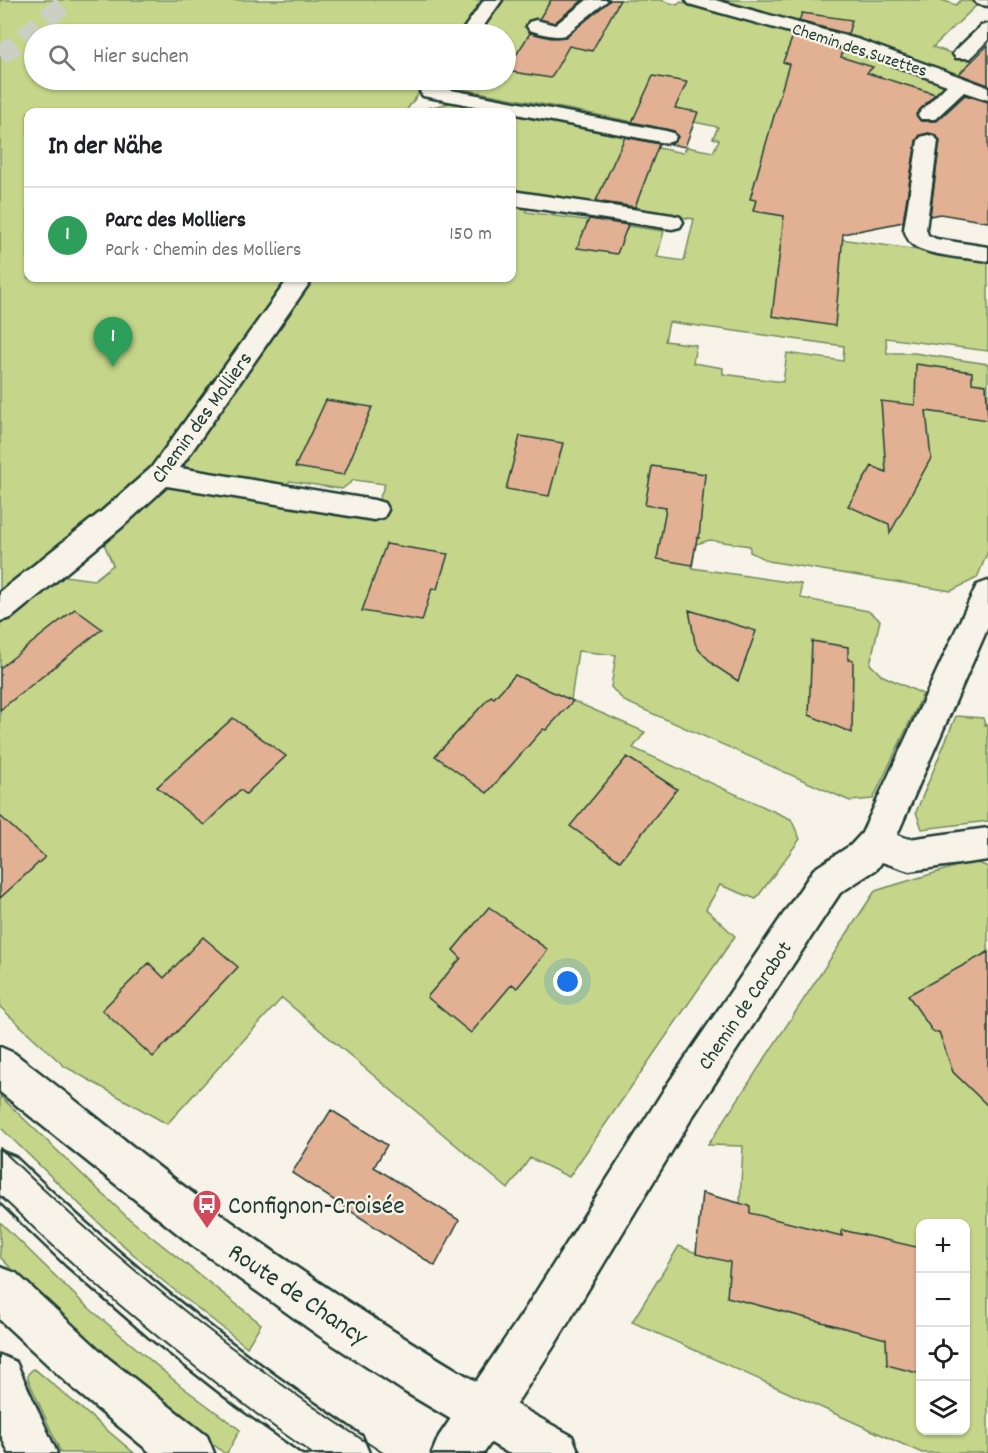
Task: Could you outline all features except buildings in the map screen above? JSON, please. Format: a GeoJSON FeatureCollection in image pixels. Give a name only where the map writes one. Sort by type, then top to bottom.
{"type":"FeatureCollection","features":[{"type":"Feature","properties":{"kind":"street"},"geometry":{"type":"LineString","coordinates":[[476,24],[493,0]]}},
{"type":"Feature","properties":{"kind":"street"},"geometry":{"type":"LineString","coordinates":[[536,26],[558,31],[599,0]]}},
{"type":"Feature","properties":{"kind":"street","name":"Chemin des Suzettes"},"geometry":{"type":"LineString","coordinates":[[695,0],[853,44],[988,94]]}},
{"type":"Feature","properties":{"kind":"street"},"geometry":{"type":"LineString","coordinates":[[983,0],[988,2]]}},
{"type":"Feature","properties":{"kind":"street"},"geometry":{"type":"LineString","coordinates":[[963,54],[988,30]]}},
{"type":"Feature","properties":{"kind":"street"},"geometry":{"type":"LineString","coordinates":[[928,116],[947,95],[961,84]]}},
{"type":"Feature","properties":{"kind":"street"},"geometry":{"type":"LineString","coordinates":[[429,92],[513,108]]}},
{"type":"Feature","properties":{"kind":"street"},"geometry":{"type":"LineString","coordinates":[[516,109],[666,137]]}},
{"type":"Feature","properties":{"kind":"street"},"geometry":{"type":"LineString","coordinates":[[928,141],[915,229],[917,236],[924,243],[988,254]]}},
{"type":"Feature","properties":{"kind":"street"},"geometry":{"type":"LineString","coordinates":[[516,199],[672,222]]}},
{"type":"Feature","properties":{"kind":"street","name":"Chemin des Molliers"},"geometry":{"type":"LineString","coordinates":[[0,609],[111,519],[161,475],[298,282]]}},
{"type":"Feature","properties":{"kind":"street"},"geometry":{"type":"LineString","coordinates":[[161,475],[374,510]]}},
{"type":"Feature","properties":{"kind":"street","name":"Chemin de Carabot"},"geometry":{"type":"LineString","coordinates":[[456,1453],[538,1330],[673,1112],[827,881],[864,857],[875,844],[988,592]]}},
{"type":"Feature","properties":{"kind":"street"},"geometry":{"type":"LineString","coordinates":[[875,844],[909,855],[988,844]]}},
{"type":"Feature","properties":{"kind":"street","name":"Route de Chancy"},"geometry":{"type":"LineString","coordinates":[[0,1067],[207,1230],[308,1302],[483,1413],[555,1453]]}},
{"type":"Feature","properties":{"kind":"street"},"geometry":{"type":"LineString","coordinates":[[0,1172],[51,1223],[120,1285],[192,1344],[272,1404],[345,1453]]}},
{"type":"Feature","properties":{"kind":"street"},"geometry":{"type":"LineString","coordinates":[[0,1289],[102,1383],[190,1453]]}},
{"type":"Feature","properties":{"kind":"street"},"geometry":{"type":"LineString","coordinates":[[0,1378],[33,1453]]}},
{"type":"Feature","properties":{"kind":"green space"},"geometry":{"type":"Polygon","coordinates":[[[0,0],[486,0],[468,24],[24,24],[24,90],[422,90],[408,108],[24,108],[24,282],[286,282],[162,456],[108,508],[0,593],[0,0]]]}},
{"type":"Feature","properties":{"kind":"green space"},"geometry":{"type":"Polygon","coordinates":[[[504,0],[585,0],[551,26],[534,21],[524,27],[564,37],[613,0],[661,0],[677,5],[681,2],[777,30],[781,28],[821,39],[948,84],[937,94],[903,84],[885,104],[922,118],[812,235],[988,260],[988,351],[886,338],[887,353],[914,353],[988,364],[988,551],[977,578],[951,591],[768,561],[750,552],[750,546],[710,540],[696,544],[692,568],[801,584],[801,598],[868,611],[880,620],[870,664],[881,675],[923,694],[873,799],[850,801],[624,701],[611,687],[616,655],[578,651],[571,700],[645,732],[633,748],[791,819],[800,839],[756,899],[720,885],[706,909],[735,936],[569,1177],[530,1158],[508,1189],[282,998],[167,1124],[64,1066],[0,1007],[0,620],[57,575],[94,580],[113,565],[102,539],[167,486],[372,518],[385,484],[354,480],[342,489],[290,481],[282,488],[191,473],[183,464],[308,282],[516,282],[516,204],[528,206],[526,212],[664,231],[657,257],[684,261],[694,219],[516,194],[516,114],[637,137],[643,145],[683,153],[687,147],[713,152],[719,140],[713,138],[718,127],[694,122],[644,124],[468,90],[516,90],[516,24],[486,24],[504,0]],[[669,322],[665,341],[696,345],[693,363],[723,368],[723,374],[783,382],[787,353],[843,361],[844,346],[669,322]]]}},
{"type":"Feature","properties":{"kind":"green space"},"geometry":{"type":"Polygon","coordinates":[[[715,0],[941,0],[956,5],[961,0],[979,3],[933,47],[988,66],[988,89],[715,0]]]}},
{"type":"Feature","properties":{"kind":"green space"},"geometry":{"type":"Polygon","coordinates":[[[454,102],[488,108],[428,108],[454,102]]]}},
{"type":"Feature","properties":{"kind":"green space"},"geometry":{"type":"Polygon","coordinates":[[[956,716],[983,718],[985,725],[988,725],[988,821],[922,829],[916,812],[956,716]]]}},
{"type":"Feature","properties":{"kind":"green space"},"geometry":{"type":"Polygon","coordinates":[[[974,861],[988,867],[988,1453],[922,1453],[632,1322],[679,1246],[696,1253],[702,1193],[740,1203],[743,1146],[708,1145],[875,891],[974,861]]]}},
{"type":"Feature","properties":{"kind":"green space"},"geometry":{"type":"Polygon","coordinates":[[[0,1096],[127,1217],[261,1324],[247,1347],[163,1281],[102,1226],[0,1127],[0,1096]]]}},
{"type":"Feature","properties":{"kind":"green space"},"geometry":{"type":"Polygon","coordinates":[[[0,1222],[83,1303],[181,1386],[240,1430],[227,1453],[224,1453],[109,1359],[26,1284],[0,1257],[0,1222]]]}},
{"type":"Feature","properties":{"kind":"green space"},"geometry":{"type":"Polygon","coordinates":[[[33,1369],[134,1453],[61,1453],[28,1379],[28,1374],[33,1369]]]}},
{"type":"Feature","properties":{"kind":"tunnel"},"geometry":{"type":"LineString","coordinates":[[39,24],[69,0]]}},
{"type":"Feature","properties":{"kind":"tunnel"},"geometry":{"type":"LineString","coordinates":[[0,56],[24,37]]}},
{"type":"Feature","properties":{"kind":"tram line"},"geometry":{"type":"LineString","coordinates":[[0,1148],[136,1272],[281,1384],[383,1453]]}},
{"type":"Feature","properties":{"kind":"tram line"},"geometry":{"type":"LineString","coordinates":[[0,1196],[150,1331],[229,1394],[311,1453]]}},
{"type":"Feature","properties":{"kind":"place","name":"Parc des Molliers"},"geometry":{"type":"Point","coordinates":[113,367]}},
{"type":"Feature","properties":{"kind":"place","name":"Confignon-Croisée"},"geometry":{"type":"Point","coordinates":[207,1230]}}]}
